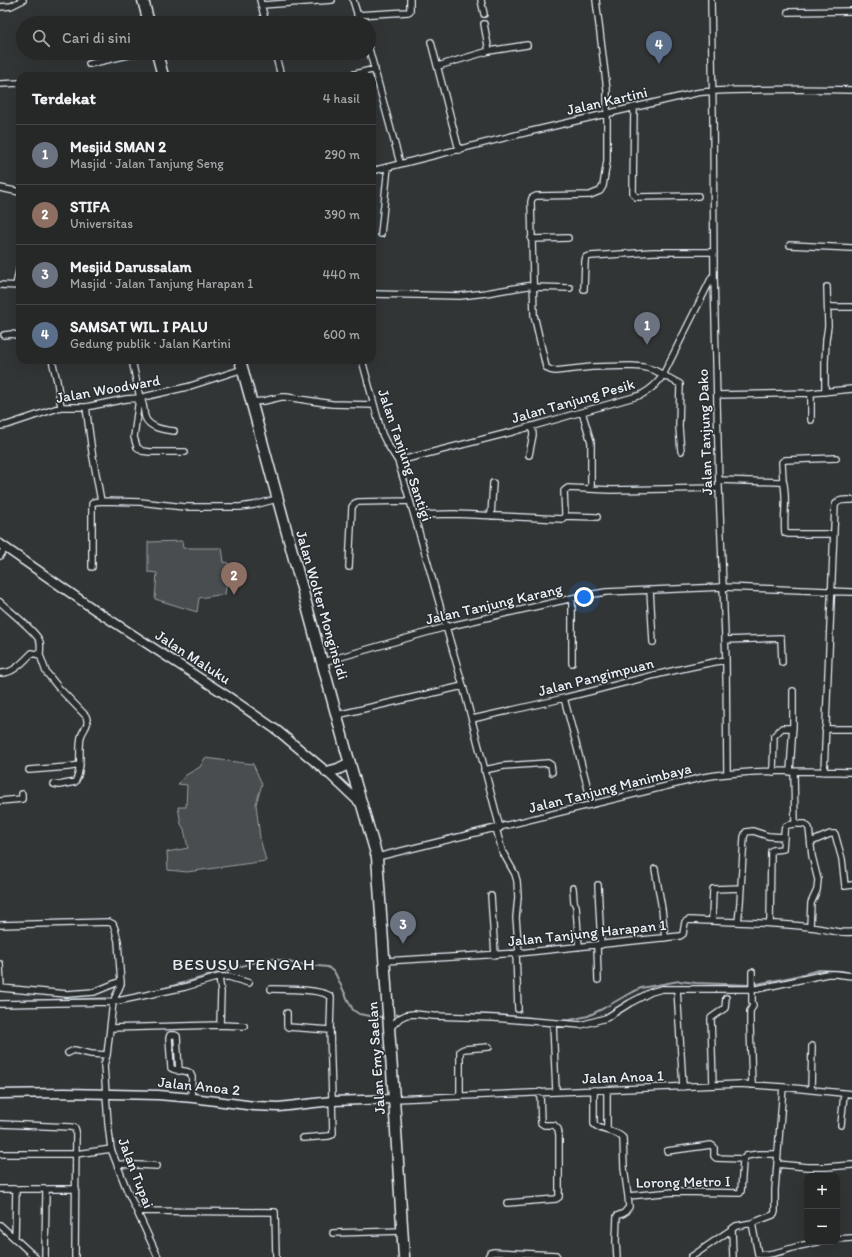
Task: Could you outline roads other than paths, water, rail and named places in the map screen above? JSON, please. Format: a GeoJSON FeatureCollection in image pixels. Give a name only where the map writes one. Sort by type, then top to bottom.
{"type":"FeatureCollection","features":[{"type":"Feature","properties":{"kind":"highway"},"geometry":{"type":"LineString","coordinates":[[143,0],[147,16]]}},
{"type":"Feature","properties":{"kind":"highway"},"geometry":{"type":"LineString","coordinates":[[159,60],[162,72]]}},
{"type":"Feature","properties":{"kind":"highway","name":"Jalan Wolter Monginsidi"},"geometry":{"type":"LineString","coordinates":[[241,365],[377,857]]}},
{"type":"Feature","properties":{"kind":"highway"},"geometry":{"type":"LineString","coordinates":[[327,772],[350,763]]}},
{"type":"Feature","properties":{"kind":"highway","name":"Jalan Emy Saelan"},"geometry":{"type":"LineString","coordinates":[[377,857],[404,1257]]}},
{"type":"Feature","properties":{"kind":"main road","name":"Jalan Maluku"},"geometry":{"type":"LineString","coordinates":[[3,546],[96,610],[229,697],[291,742],[327,772],[362,805]]}},
{"type":"Feature","properties":{"kind":"main road","name":"Jalan Anoa 2"},"geometry":{"type":"LineString","coordinates":[[0,1094],[158,1095],[254,1106],[279,1107],[332,1101],[394,1099]]}},
{"type":"Feature","properties":{"kind":"street"},"geometry":{"type":"LineString","coordinates":[[0,7],[11,6],[23,0]]}},
{"type":"Feature","properties":{"kind":"street"},"geometry":{"type":"LineString","coordinates":[[264,16],[261,3],[332,0]]}},
{"type":"Feature","properties":{"kind":"street"},"geometry":{"type":"LineString","coordinates":[[353,0],[358,15],[408,12],[410,11],[410,0]]}},
{"type":"Feature","properties":{"kind":"street"},"geometry":{"type":"LineString","coordinates":[[481,0],[484,14]]}},
{"type":"Feature","properties":{"kind":"street"},"geometry":{"type":"LineString","coordinates":[[596,0],[607,90],[606,166],[600,191],[590,195],[536,196],[532,198],[531,239],[534,315],[546,368],[550,370],[555,371],[592,367],[644,367],[654,370],[678,383],[680,386],[679,428],[681,451]]}},
{"type":"Feature","properties":{"kind":"street","name":"Jalan Tanjung Dako"},"geometry":{"type":"LineString","coordinates":[[711,0],[714,275],[722,587],[726,660],[727,773]]}},
{"type":"Feature","properties":{"kind":"street"},"geometry":{"type":"LineString","coordinates":[[788,12],[852,11]]}},
{"type":"Feature","properties":{"kind":"street"},"geometry":{"type":"LineString","coordinates":[[484,24],[489,51]]}},
{"type":"Feature","properties":{"kind":"street"},"geometry":{"type":"LineString","coordinates":[[431,42],[459,150]]}},
{"type":"Feature","properties":{"kind":"street"},"geometry":{"type":"LineString","coordinates":[[438,66],[489,51],[527,45]]}},
{"type":"Feature","properties":{"kind":"street"},"geometry":{"type":"LineString","coordinates":[[89,64],[112,60]]}},
{"type":"Feature","properties":{"kind":"street"},"geometry":{"type":"LineString","coordinates":[[277,60],[280,72]]}},
{"type":"Feature","properties":{"kind":"street"},"geometry":{"type":"LineString","coordinates":[[372,60],[376,72]]}},
{"type":"Feature","properties":{"kind":"street"},"geometry":{"type":"LineString","coordinates":[[363,72],[375,69]]}},
{"type":"Feature","properties":{"kind":"street"},"geometry":{"type":"LineString","coordinates":[[376,73],[400,163]]}},
{"type":"Feature","properties":{"kind":"street"},"geometry":{"type":"LineString","coordinates":[[0,84],[16,83]]}},
{"type":"Feature","properties":{"kind":"street","name":"Jalan Kartini"},"geometry":{"type":"LineString","coordinates":[[376,170],[528,132],[696,93],[712,91],[814,88],[852,90]]}},
{"type":"Feature","properties":{"kind":"street"},"geometry":{"type":"LineString","coordinates":[[634,108],[634,196],[698,196]]}},
{"type":"Feature","properties":{"kind":"street"},"geometry":{"type":"LineString","coordinates":[[381,234],[388,167]]}},
{"type":"Feature","properties":{"kind":"street"},"geometry":{"type":"LineString","coordinates":[[0,188],[16,191]]}},
{"type":"Feature","properties":{"kind":"street"},"geometry":{"type":"LineString","coordinates":[[531,239],[568,238]]}},
{"type":"Feature","properties":{"kind":"street"},"geometry":{"type":"LineString","coordinates":[[790,245],[852,248]]}},
{"type":"Feature","properties":{"kind":"street"},"geometry":{"type":"LineString","coordinates":[[584,289],[586,257],[653,252],[714,252]]}},
{"type":"Feature","properties":{"kind":"street","name":"Jalan Tanjung Pesik"},"geometry":{"type":"LineString","coordinates":[[398,461],[582,412],[640,395],[652,388],[660,381],[714,275]]}},
{"type":"Feature","properties":{"kind":"street"},"geometry":{"type":"LineString","coordinates":[[0,285],[16,286]]}},
{"type":"Feature","properties":{"kind":"street"},"geometry":{"type":"LineString","coordinates":[[376,294],[460,296],[533,286],[570,288]]}},
{"type":"Feature","properties":{"kind":"street"},"geometry":{"type":"LineString","coordinates":[[825,392],[826,340],[829,307],[827,287]]}},
{"type":"Feature","properties":{"kind":"street"},"geometry":{"type":"LineString","coordinates":[[829,307],[852,307]]}},
{"type":"Feature","properties":{"kind":"street"},"geometry":{"type":"LineString","coordinates":[[4,335],[16,335]]}},
{"type":"Feature","properties":{"kind":"street"},"geometry":{"type":"LineString","coordinates":[[53,364],[61,407]]}},
{"type":"Feature","properties":{"kind":"street"},"geometry":{"type":"LineString","coordinates":[[133,364],[140,398],[134,436],[137,447],[142,451],[150,452],[185,452]]}},
{"type":"Feature","properties":{"kind":"street","name":"Jalan Tanjung Santigi"},"geometry":{"type":"LineString","coordinates":[[363,364],[382,434],[398,461],[446,627]]}},
{"type":"Feature","properties":{"kind":"street","name":"Jalan Woodward"},"geometry":{"type":"LineString","coordinates":[[0,426],[61,407],[86,407],[126,399],[140,398],[187,387],[241,365]]}},
{"type":"Feature","properties":{"kind":"street"},"geometry":{"type":"LineString","coordinates":[[717,395],[811,393],[852,389]]}},
{"type":"Feature","properties":{"kind":"street"},"geometry":{"type":"LineString","coordinates":[[811,393],[811,420]]}},
{"type":"Feature","properties":{"kind":"street"},"geometry":{"type":"LineString","coordinates":[[251,402],[286,397],[332,404],[374,405]]}},
{"type":"Feature","properties":{"kind":"street"},"geometry":{"type":"LineString","coordinates":[[140,398],[144,404],[145,416],[150,423],[163,430],[174,431]]}},
{"type":"Feature","properties":{"kind":"street"},"geometry":{"type":"LineString","coordinates":[[86,407],[101,501]]}},
{"type":"Feature","properties":{"kind":"street"},"geometry":{"type":"LineString","coordinates":[[582,412],[591,442],[591,489]]}},
{"type":"Feature","properties":{"kind":"street"},"geometry":{"type":"LineString","coordinates":[[529,455],[529,447],[533,435],[532,426]]}},
{"type":"Feature","properties":{"kind":"street"},"geometry":{"type":"LineString","coordinates":[[833,534],[785,533],[786,502],[782,462],[785,460],[836,458]]}},
{"type":"Feature","properties":{"kind":"street"},"geometry":{"type":"LineString","coordinates":[[719,480],[780,482],[783,480]]}},
{"type":"Feature","properties":{"kind":"street"},"geometry":{"type":"LineString","coordinates":[[491,516],[493,483]]}},
{"type":"Feature","properties":{"kind":"street"},"geometry":{"type":"LineString","coordinates":[[565,516],[564,491],[568,488],[611,490],[719,488]]}},
{"type":"Feature","properties":{"kind":"street"},"geometry":{"type":"LineString","coordinates":[[92,568],[92,504],[94,502],[140,502],[184,507],[240,507],[277,499]]}},
{"type":"Feature","properties":{"kind":"street"},"geometry":{"type":"LineString","coordinates":[[824,772],[835,505],[840,501],[852,500]]}},
{"type":"Feature","properties":{"kind":"street"},"geometry":{"type":"LineString","coordinates":[[349,567],[353,505],[358,502],[410,501]]}},
{"type":"Feature","properties":{"kind":"street"},"geometry":{"type":"LineString","coordinates":[[414,515],[454,514],[562,520],[565,516],[597,517]]}},
{"type":"Feature","properties":{"kind":"street"},"geometry":{"type":"LineString","coordinates":[[0,556],[3,546]]}},
{"type":"Feature","properties":{"kind":"street","name":"Jalan Tanjung Karang"},"geometry":{"type":"LineString","coordinates":[[323,662],[446,627],[572,598],[606,592],[722,587],[852,592]]}},
{"type":"Feature","properties":{"kind":"street"},"geometry":{"type":"LineString","coordinates":[[650,590],[653,642]]}},
{"type":"Feature","properties":{"kind":"street"},"geometry":{"type":"LineString","coordinates":[[572,598],[572,663]]}},
{"type":"Feature","properties":{"kind":"street"},"geometry":{"type":"LineString","coordinates":[[0,602],[30,629],[40,642],[40,655],[46,672],[58,687],[86,716],[87,726],[81,738],[78,778],[75,782],[59,785],[54,784]]}},
{"type":"Feature","properties":{"kind":"street"},"geometry":{"type":"LineString","coordinates":[[446,627],[472,719],[502,851],[515,874],[517,881],[518,897],[516,918],[518,953],[518,1009]]}},
{"type":"Feature","properties":{"kind":"street"},"geometry":{"type":"LineString","coordinates":[[725,640],[781,638],[782,662]]}},
{"type":"Feature","properties":{"kind":"street"},"geometry":{"type":"LineString","coordinates":[[0,673],[4,674],[14,669],[32,654],[40,642]]}},
{"type":"Feature","properties":{"kind":"street"},"geometry":{"type":"LineString","coordinates":[[32,654],[40,655]]}},
{"type":"Feature","properties":{"kind":"street","name":"Jalan Pangimpuan"},"geometry":{"type":"LineString","coordinates":[[472,719],[564,698],[661,672],[726,660]]}},
{"type":"Feature","properties":{"kind":"street"},"geometry":{"type":"LineString","coordinates":[[337,715],[463,686]]}},
{"type":"Feature","properties":{"kind":"street"},"geometry":{"type":"LineString","coordinates":[[793,691],[792,772],[795,824]]}},
{"type":"Feature","properties":{"kind":"street"},"geometry":{"type":"LineString","coordinates":[[564,698],[592,804]]}},
{"type":"Feature","properties":{"kind":"street"},"geometry":{"type":"LineString","coordinates":[[773,772],[774,736],[780,729],[793,728]]}},
{"type":"Feature","properties":{"kind":"street"},"geometry":{"type":"LineString","coordinates":[[826,728],[852,728]]}},
{"type":"Feature","properties":{"kind":"street"},"geometry":{"type":"LineString","coordinates":[[484,770],[504,766],[548,763],[551,765],[552,772]]}},
{"type":"Feature","properties":{"kind":"street"},"geometry":{"type":"LineString","coordinates":[[29,770],[80,765]]}},
{"type":"Feature","properties":{"kind":"street","name":"Jalan Tanjung Manimbaya"},"geometry":{"type":"LineString","coordinates":[[377,857],[498,828],[677,782],[727,773],[852,772]]}},
{"type":"Feature","properties":{"kind":"street"},"geometry":{"type":"LineString","coordinates":[[0,801],[22,800],[22,794]]}},
{"type":"Feature","properties":{"kind":"street"},"geometry":{"type":"LineString","coordinates":[[770,924],[771,851],[783,849],[785,826],[805,824],[809,828],[810,842],[818,880],[817,890],[812,903],[810,927]]}},
{"type":"Feature","properties":{"kind":"street"},"geometry":{"type":"LineString","coordinates":[[738,922],[744,837],[746,832],[753,831],[768,836],[784,837]]}},
{"type":"Feature","properties":{"kind":"street"},"geometry":{"type":"LineString","coordinates":[[810,842],[830,834],[835,834],[842,859],[845,886],[852,885]]}},
{"type":"Feature","properties":{"kind":"street"},"geometry":{"type":"LineString","coordinates":[[655,869],[662,908],[665,938]]}},
{"type":"Feature","properties":{"kind":"street"},"geometry":{"type":"LineString","coordinates":[[598,885],[598,980]]}},
{"type":"Feature","properties":{"kind":"street"},"geometry":{"type":"LineString","coordinates":[[573,888],[579,947]]}},
{"type":"Feature","properties":{"kind":"street"},"geometry":{"type":"LineString","coordinates":[[712,921],[713,888],[741,888]]}},
{"type":"Feature","properties":{"kind":"street"},"geometry":{"type":"LineString","coordinates":[[491,896],[494,955]]}},
{"type":"Feature","properties":{"kind":"street","name":"Jalan Tanjung Harapan 1"},"geometry":{"type":"LineString","coordinates":[[385,962],[518,953],[665,938],[682,935],[686,921],[770,924],[810,927],[834,932],[852,932]]}},
{"type":"Feature","properties":{"kind":"street"},"geometry":{"type":"LineString","coordinates":[[0,925],[109,922],[113,924],[118,941],[121,982],[94,992],[66,994],[0,988],[0,964]]}},
{"type":"Feature","properties":{"kind":"street"},"geometry":{"type":"LineString","coordinates":[[388,1028],[394,1026],[400,1018],[406,1015],[414,1014],[494,1018],[579,1026],[611,1016],[630,1003],[651,992],[662,989],[760,988],[827,974],[852,976]]}},
{"type":"Feature","properties":{"kind":"street"},"geometry":{"type":"LineString","coordinates":[[752,1085],[750,1011],[753,1006],[753,975]]}},
{"type":"Feature","properties":{"kind":"street"},"geometry":{"type":"LineString","coordinates":[[0,1004],[113,1002],[184,988],[219,977],[229,977],[249,983]]}},
{"type":"Feature","properties":{"kind":"street"},"geometry":{"type":"LineString","coordinates":[[219,977],[220,1025]]}},
{"type":"Feature","properties":{"kind":"street","name":"Jalan Tupai"},"geometry":{"type":"LineString","coordinates":[[121,982],[113,1002],[107,1055],[104,1065],[109,1137],[111,1149],[127,1190],[158,1257]]}},
{"type":"Feature","properties":{"kind":"street"},"geometry":{"type":"LineString","coordinates":[[270,989],[310,991],[330,995],[331,997],[330,1030],[332,1135],[303,1138]]}},
{"type":"Feature","properties":{"kind":"street"},"geometry":{"type":"LineString","coordinates":[[677,989],[684,1087]]}},
{"type":"Feature","properties":{"kind":"street"},"geometry":{"type":"LineString","coordinates":[[713,1085],[711,1018],[725,1008],[726,998]]}},
{"type":"Feature","properties":{"kind":"street"},"geometry":{"type":"LineString","coordinates":[[287,1013],[286,1021],[288,1027],[330,1030]]}},
{"type":"Feature","properties":{"kind":"street"},"geometry":{"type":"LineString","coordinates":[[553,1024],[556,1091]]}},
{"type":"Feature","properties":{"kind":"street"},"geometry":{"type":"LineString","coordinates":[[110,1028],[220,1025],[244,1026]]}},
{"type":"Feature","properties":{"kind":"street"},"geometry":{"type":"LineString","coordinates":[[179,1071],[176,1035],[170,1035],[171,1068],[179,1071],[187,1071],[191,1074],[191,1098]]}},
{"type":"Feature","properties":{"kind":"street"},"geometry":{"type":"LineString","coordinates":[[811,1090],[812,1046]]}},
{"type":"Feature","properties":{"kind":"street"},"geometry":{"type":"LineString","coordinates":[[460,1095],[460,1051],[464,1049],[489,1047]]}},
{"type":"Feature","properties":{"kind":"street"},"geometry":{"type":"LineString","coordinates":[[68,1054],[74,1050],[90,1054],[107,1055]]}},
{"type":"Feature","properties":{"kind":"street","name":"Jalan Anoa 1"},"geometry":{"type":"LineString","coordinates":[[394,1099],[713,1085],[783,1087],[852,1094]]}},
{"type":"Feature","properties":{"kind":"street"},"geometry":{"type":"LineString","coordinates":[[691,1257],[736,1226],[752,1223],[775,1214],[783,1087]]}},
{"type":"Feature","properties":{"kind":"street"},"geometry":{"type":"LineString","coordinates":[[594,1090],[594,1124],[596,1127],[607,1129],[623,1138],[628,1209],[624,1213],[617,1216],[616,1219],[617,1257]]}},
{"type":"Feature","properties":{"kind":"street"},"geometry":{"type":"LineString","coordinates":[[607,1090],[607,1129]]}},
{"type":"Feature","properties":{"kind":"street"},"geometry":{"type":"LineString","coordinates":[[507,1203],[556,1199],[560,1197],[558,1129],[554,1125],[544,1125],[541,1123],[540,1092]]}},
{"type":"Feature","properties":{"kind":"street"},"geometry":{"type":"LineString","coordinates":[[841,1125],[844,1094]]}},
{"type":"Feature","properties":{"kind":"street"},"geometry":{"type":"LineString","coordinates":[[0,1124],[73,1127],[76,1131],[75,1257]]}},
{"type":"Feature","properties":{"kind":"street"},"geometry":{"type":"LineString","coordinates":[[667,1151],[711,1145],[714,1147],[714,1156],[716,1158],[744,1159]]}},
{"type":"Feature","properties":{"kind":"street"},"geometry":{"type":"LineString","coordinates":[[0,1154],[76,1154],[111,1149]]}},
{"type":"Feature","properties":{"kind":"street","name":"Lorong Metro I"},"geometry":{"type":"LineString","coordinates":[[628,1196],[685,1192],[740,1193],[744,1159],[746,1156],[754,1154],[778,1154]]}},
{"type":"Feature","properties":{"kind":"street"},"geometry":{"type":"LineString","coordinates":[[117,1164],[157,1166]]}},
{"type":"Feature","properties":{"kind":"street"},"geometry":{"type":"LineString","coordinates":[[777,1164],[807,1168],[852,1165]]}},
{"type":"Feature","properties":{"kind":"street"},"geometry":{"type":"LineString","coordinates":[[0,1189],[76,1189]]}},
{"type":"Feature","properties":{"kind":"street"},"geometry":{"type":"LineString","coordinates":[[14,1238],[16,1189]]}},
{"type":"Feature","properties":{"kind":"street"},"geometry":{"type":"LineString","coordinates":[[45,1257],[46,1189]]}},
{"type":"Feature","properties":{"kind":"street"},"geometry":{"type":"LineString","coordinates":[[138,1211],[275,1212],[276,1257]]}},
{"type":"Feature","properties":{"kind":"street"},"geometry":{"type":"LineString","coordinates":[[752,1223],[758,1254],[764,1256],[779,1255],[804,1245]]}},
{"type":"Feature","properties":{"kind":"street"},"geometry":{"type":"LineString","coordinates":[[0,1225],[35,1257]]}},
{"type":"Feature","properties":{"kind":"street"},"geometry":{"type":"LineString","coordinates":[[732,1229],[733,1257]]}},
{"type":"Feature","properties":{"kind":"street"},"geometry":{"type":"LineString","coordinates":[[333,1233],[403,1231]]}},
{"type":"Feature","properties":{"kind":"street"},"geometry":{"type":"LineString","coordinates":[[840,1239],[852,1238]]}},
{"type":"Feature","properties":{"kind":"street"},"geometry":{"type":"LineString","coordinates":[[488,1257],[490,1253],[494,1252],[556,1255],[557,1257]]}},
{"type":"Feature","properties":{"kind":"waterway"},"geometry":{"type":"LineString","coordinates":[[162,989],[270,958],[297,964],[328,967],[335,973],[353,1010],[359,1014],[376,1017],[386,1016]]}},
{"type":"Feature","properties":{"kind":"waterway"},"geometry":{"type":"LineString","coordinates":[[557,1021],[588,1016],[641,988],[679,981],[752,985],[819,970],[852,973]]}},
{"type":"Feature","properties":{"kind":"waterway"},"geometry":{"type":"LineString","coordinates":[[15,1001],[121,998]]}},
{"type":"Feature","properties":{"kind":"waterway"},"geometry":{"type":"LineString","coordinates":[[392,1015],[403,1014]]}},
{"type":"Feature","properties":{"kind":"waterway"},"geometry":{"type":"LineString","coordinates":[[466,1014],[533,1018]]}},
{"type":"Feature","properties":{"kind":"place","name":"SAMSAT WIL. I PALU"},"geometry":{"type":"Point","coordinates":[659,64]}},
{"type":"Feature","properties":{"kind":"place","name":"Mesjid SMAN 2"},"geometry":{"type":"Point","coordinates":[647,345]}},
{"type":"Feature","properties":{"kind":"place","name":"STIFA"},"geometry":{"type":"Point","coordinates":[234,595]}},
{"type":"Feature","properties":{"kind":"place","name":"Mesjid Darussalam"},"geometry":{"type":"Point","coordinates":[403,944]}},
{"type":"Feature","properties":{"kind":"district","name":"BESUSU TENGAH"},"geometry":{"type":"Point","coordinates":[244,964]}}]}
